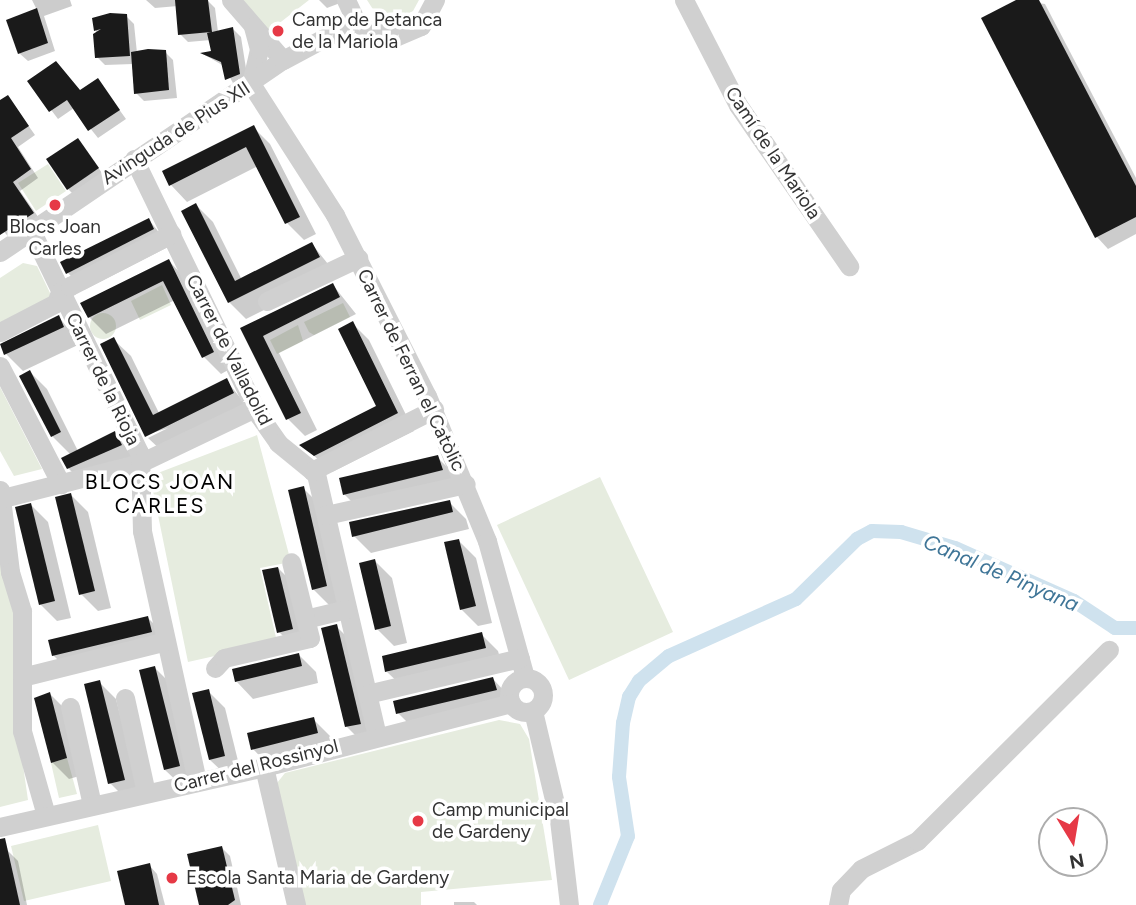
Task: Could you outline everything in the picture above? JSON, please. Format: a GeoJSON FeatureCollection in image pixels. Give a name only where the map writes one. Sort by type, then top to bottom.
{"type":"FeatureCollection","features":[{"type":"Feature","properties":{"kind":"street"},"geometry":{"type":"LineString","coordinates":[[231,0],[283,60]]}},
{"type":"Feature","properties":{"kind":"street"},"geometry":{"type":"LineString","coordinates":[[346,0],[356,21],[380,36],[408,33],[430,15],[435,0]]}},
{"type":"Feature","properties":{"kind":"street","name":"Camí de la Mariola"},"geometry":{"type":"LineString","coordinates":[[684,0],[738,106],[849,266]]}},
{"type":"Feature","properties":{"kind":"street","name":"Avinguda de Pius XII"},"geometry":{"type":"LineString","coordinates":[[0,252],[283,60],[356,21]]}},
{"type":"Feature","properties":{"kind":"street"},"geometry":{"type":"LineString","coordinates":[[251,84],[259,49],[253,26]]}},
{"type":"Feature","properties":{"kind":"street","name":"Carrer de Ferran el Catòlic"},"geometry":{"type":"LineString","coordinates":[[251,84],[358,258],[433,409],[466,484],[487,541],[522,668],[542,688],[541,704],[533,711]]}},
{"type":"Feature","properties":{"kind":"street","name":"Carrer de Valladolid"},"geometry":{"type":"LineString","coordinates":[[134,159],[255,408],[278,443],[312,471]]}},
{"type":"Feature","properties":{"kind":"street","name":"Carrer de la Rioja"},"geometry":{"type":"LineString","coordinates":[[31,230],[137,446],[142,531],[197,782]]}},
{"type":"Feature","properties":{"kind":"street"},"geometry":{"type":"LineString","coordinates":[[0,332],[56,303],[60,292],[171,234]]}},
{"type":"Feature","properties":{"kind":"street"},"geometry":{"type":"LineString","coordinates":[[267,300],[358,258]]}},
{"type":"Feature","properties":{"kind":"street"},"geometry":{"type":"LineString","coordinates":[[0,366],[61,484]]}},
{"type":"Feature","properties":{"kind":"street"},"geometry":{"type":"LineString","coordinates":[[46,815],[22,731],[22,611],[9,572],[2,494],[61,484],[140,463],[255,408]]}},
{"type":"Feature","properties":{"kind":"street"},"geometry":{"type":"LineString","coordinates":[[377,736],[326,515],[312,471],[433,409]]}},
{"type":"Feature","properties":{"kind":"street"},"geometry":{"type":"LineString","coordinates":[[326,515],[466,484]]}},
{"type":"Feature","properties":{"kind":"street"},"geometry":{"type":"LineString","coordinates":[[215,668],[224,658],[310,638],[292,562]]}},
{"type":"Feature","properties":{"kind":"street"},"geometry":{"type":"LineString","coordinates":[[305,619],[347,609]]}},
{"type":"Feature","properties":{"kind":"street"},"geometry":{"type":"LineString","coordinates":[[22,677],[166,641]]}},
{"type":"Feature","properties":{"kind":"street"},"geometry":{"type":"LineString","coordinates":[[838,905],[841,890],[861,869],[917,841],[1109,649]]}},
{"type":"Feature","properties":{"kind":"street"},"geometry":{"type":"LineString","coordinates":[[367,694],[522,668]]}},
{"type":"Feature","properties":{"kind":"street"},"geometry":{"type":"LineString","coordinates":[[522,668],[512,686],[511,702],[522,712],[533,711],[559,820],[569,905]]}},
{"type":"Feature","properties":{"kind":"street"},"geometry":{"type":"LineString","coordinates":[[125,698],[146,793]]}},
{"type":"Feature","properties":{"kind":"street","name":"Carrer del Rossinyol"},"geometry":{"type":"LineString","coordinates":[[0,827],[264,767],[511,702]]}},
{"type":"Feature","properties":{"kind":"street"},"geometry":{"type":"LineString","coordinates":[[70,707],[92,805]]}},
{"type":"Feature","properties":{"kind":"street"},"geometry":{"type":"LineString","coordinates":[[264,767],[296,905]]}},
{"type":"Feature","properties":{"kind":"shaded area"},"geometry":{"type":"Polygon","coordinates":[[[243,0],[309,0],[268,32],[243,0]]]}},
{"type":"Feature","properties":{"kind":"shaded area"},"geometry":{"type":"Polygon","coordinates":[[[367,0],[419,0],[413,11],[397,20],[376,14],[367,0]]]}},
{"type":"Feature","properties":{"kind":"shaded area"},"geometry":{"type":"Polygon","coordinates":[[[48,164],[66,191],[36,211],[18,183],[48,164]]]}},
{"type":"Feature","properties":{"kind":"shaded area"},"geometry":{"type":"Polygon","coordinates":[[[23,263],[37,266],[52,297],[0,324],[0,278],[23,263]]]}},
{"type":"Feature","properties":{"kind":"shaded area"},"geometry":{"type":"Polygon","coordinates":[[[162,285],[171,305],[140,320],[131,301],[162,285]]]}},
{"type":"Feature","properties":{"kind":"shaded area"},"geometry":{"type":"Polygon","coordinates":[[[343,303],[350,317],[314,335],[309,332],[304,322],[343,303]]]}},
{"type":"Feature","properties":{"kind":"shaded area"},"geometry":{"type":"Polygon","coordinates":[[[103,313],[112,317],[116,326],[112,335],[103,339],[94,335],[90,326],[94,317],[103,313]]]}},
{"type":"Feature","properties":{"kind":"shaded area"},"geometry":{"type":"Polygon","coordinates":[[[298,325],[303,341],[277,354],[270,340],[298,325]]]}},
{"type":"Feature","properties":{"kind":"shaded area"},"geometry":{"type":"Polygon","coordinates":[[[0,387],[42,469],[14,476],[0,451],[0,387]]]}},
{"type":"Feature","properties":{"kind":"shaded area"},"geometry":{"type":"Polygon","coordinates":[[[257,435],[291,562],[260,568],[277,642],[188,662],[150,476],[257,435]]]}},
{"type":"Feature","properties":{"kind":"shaded area"},"geometry":{"type":"Polygon","coordinates":[[[600,477],[673,632],[569,680],[497,525],[600,477]]]}},
{"type":"Feature","properties":{"kind":"shaded area"},"geometry":{"type":"Polygon","coordinates":[[[0,563],[18,620],[17,724],[28,800],[0,807],[0,563]]]}},
{"type":"Feature","properties":{"kind":"shaded area","name":"Camp municipal de Gardeny"},"geometry":{"type":"Polygon","coordinates":[[[499,720],[520,724],[529,739],[552,880],[421,892],[421,905],[304,905],[277,783],[285,773],[499,720]]]}},
{"type":"Feature","properties":{"kind":"shaded area"},"geometry":{"type":"Polygon","coordinates":[[[67,758],[77,794],[59,798],[51,763],[67,758]]]}},
{"type":"Feature","properties":{"kind":"shaded area"},"geometry":{"type":"Polygon","coordinates":[[[98,825],[111,881],[24,901],[11,846],[98,825]]]}},
{"type":"Feature","properties":{"kind":"building"},"geometry":{"type":"Polygon","coordinates":[[[175,0],[208,0],[212,32],[233,27],[240,74],[225,80],[221,62],[200,53],[211,51],[207,33],[211,32],[178,35],[175,0]]]}},
{"type":"Feature","properties":{"kind":"building"},"geometry":{"type":"Polygon","coordinates":[[[1016,0],[1039,0],[1136,186],[1136,217],[1095,238],[981,18],[1016,0]]]}},
{"type":"Feature","properties":{"kind":"building"},"geometry":{"type":"Polygon","coordinates":[[[37,8],[48,43],[18,54],[6,20],[37,8]]]}},
{"type":"Feature","properties":{"kind":"building"},"geometry":{"type":"Polygon","coordinates":[[[110,13],[127,14],[130,56],[95,58],[93,34],[101,29],[94,31],[92,18],[110,13]]]}},
{"type":"Feature","properties":{"kind":"building"},"geometry":{"type":"Polygon","coordinates":[[[166,50],[169,90],[134,94],[131,52],[166,50]]]}},
{"type":"Feature","properties":{"kind":"building"},"geometry":{"type":"Polygon","coordinates":[[[56,61],[80,90],[98,78],[120,110],[88,131],[67,100],[49,112],[27,81],[56,61]]]}},
{"type":"Feature","properties":{"kind":"building"},"geometry":{"type":"Polygon","coordinates":[[[8,95],[29,126],[11,138],[31,169],[13,182],[34,213],[0,235],[0,100],[8,95]]]}},
{"type":"Feature","properties":{"kind":"building"},"geometry":{"type":"Polygon","coordinates":[[[254,125],[300,217],[285,224],[246,147],[169,186],[162,171],[254,125]]]}},
{"type":"Feature","properties":{"kind":"building"},"geometry":{"type":"Polygon","coordinates":[[[78,138],[99,168],[67,190],[46,159],[78,138]]]}},
{"type":"Feature","properties":{"kind":"building"},"geometry":{"type":"Polygon","coordinates":[[[196,203],[235,281],[312,242],[320,257],[228,303],[181,211],[196,203]]]}},
{"type":"Feature","properties":{"kind":"building"},"geometry":{"type":"Polygon","coordinates":[[[149,218],[154,229],[66,274],[60,262],[149,218]]]}},
{"type":"Feature","properties":{"kind":"building"},"geometry":{"type":"Polygon","coordinates":[[[169,259],[214,352],[202,358],[163,281],[88,318],[80,303],[169,259]]]}},
{"type":"Feature","properties":{"kind":"building"},"geometry":{"type":"Polygon","coordinates":[[[333,283],[340,297],[263,336],[301,413],[286,420],[240,328],[333,283]]]}},
{"type":"Feature","properties":{"kind":"building"},"geometry":{"type":"Polygon","coordinates":[[[59,315],[64,327],[4,355],[0,344],[59,315]]]}},
{"type":"Feature","properties":{"kind":"building"},"geometry":{"type":"Polygon","coordinates":[[[353,321],[398,413],[314,456],[299,445],[376,406],[338,329],[353,321]]]}},
{"type":"Feature","properties":{"kind":"building"},"geometry":{"type":"Polygon","coordinates":[[[114,337],[153,415],[227,378],[234,393],[145,437],[100,344],[114,337]]]}},
{"type":"Feature","properties":{"kind":"building"},"geometry":{"type":"Polygon","coordinates":[[[30,370],[61,432],[51,437],[19,376],[30,370]]]}},
{"type":"Feature","properties":{"kind":"building"},"geometry":{"type":"Polygon","coordinates":[[[115,431],[122,445],[67,469],[61,458],[115,431]]]}},
{"type":"Feature","properties":{"kind":"building"},"geometry":{"type":"Polygon","coordinates":[[[438,455],[443,470],[343,495],[339,478],[438,455]]]}},
{"type":"Feature","properties":{"kind":"building"},"geometry":{"type":"Polygon","coordinates":[[[304,486],[327,586],[312,590],[288,490],[304,486]]]}},
{"type":"Feature","properties":{"kind":"building"},"geometry":{"type":"Polygon","coordinates":[[[71,493],[95,591],[79,595],[55,497],[71,493]]]}},
{"type":"Feature","properties":{"kind":"building"},"geometry":{"type":"Polygon","coordinates":[[[450,500],[453,512],[352,537],[349,522],[450,500]]]}},
{"type":"Feature","properties":{"kind":"building"},"geometry":{"type":"Polygon","coordinates":[[[31,503],[55,601],[39,605],[15,507],[31,503]]]}},
{"type":"Feature","properties":{"kind":"building"},"geometry":{"type":"Polygon","coordinates":[[[459,539],[476,606],[460,610],[444,542],[459,539]]]}},
{"type":"Feature","properties":{"kind":"building"},"geometry":{"type":"Polygon","coordinates":[[[375,559],[391,626],[375,630],[359,563],[375,559]]]}},
{"type":"Feature","properties":{"kind":"building"},"geometry":{"type":"Polygon","coordinates":[[[278,567],[293,629],[277,633],[262,570],[278,567]]]}},
{"type":"Feature","properties":{"kind":"building"},"geometry":{"type":"Polygon","coordinates":[[[148,616],[152,632],[52,656],[48,640],[148,616]]]}},
{"type":"Feature","properties":{"kind":"building"},"geometry":{"type":"Polygon","coordinates":[[[337,624],[361,724],[345,727],[321,628],[337,624]]]}},
{"type":"Feature","properties":{"kind":"building"},"geometry":{"type":"Polygon","coordinates":[[[482,632],[486,648],[385,672],[382,656],[482,632]]]}},
{"type":"Feature","properties":{"kind":"building"},"geometry":{"type":"Polygon","coordinates":[[[299,653],[302,666],[235,682],[232,669],[299,653]]]}},
{"type":"Feature","properties":{"kind":"building"},"geometry":{"type":"Polygon","coordinates":[[[155,666],[180,766],[164,770],[139,670],[155,666]]]}},
{"type":"Feature","properties":{"kind":"building"},"geometry":{"type":"Polygon","coordinates":[[[493,677],[497,690],[396,714],[393,701],[493,677]]]}},
{"type":"Feature","properties":{"kind":"building"},"geometry":{"type":"Polygon","coordinates":[[[100,680],[125,780],[108,784],[84,684],[100,680]]]}},
{"type":"Feature","properties":{"kind":"building"},"geometry":{"type":"Polygon","coordinates":[[[209,689],[225,756],[209,760],[192,693],[209,689]]]}},
{"type":"Feature","properties":{"kind":"building"},"geometry":{"type":"Polygon","coordinates":[[[50,692],[67,758],[51,763],[34,698],[50,692]]]}},
{"type":"Feature","properties":{"kind":"building"},"geometry":{"type":"Polygon","coordinates":[[[314,717],[318,733],[251,750],[247,733],[314,717]]]}},
{"type":"Feature","properties":{"kind":"building"},"geometry":{"type":"Polygon","coordinates":[[[5,838],[20,905],[0,905],[0,839],[5,838]]]}},
{"type":"Feature","properties":{"kind":"building"},"geometry":{"type":"Polygon","coordinates":[[[222,846],[235,900],[228,905],[199,905],[187,854],[222,846]]]}},
{"type":"Feature","properties":{"kind":"building"},"geometry":{"type":"Polygon","coordinates":[[[150,863],[159,905],[125,905],[117,871],[150,863]]]}},
{"type":"Feature","properties":{"kind":"waterway","name":"Canal de Pinyana"},"geometry":{"type":"LineString","coordinates":[[600,905],[628,836],[619,777],[623,723],[629,697],[639,681],[669,656],[796,599],[857,539],[872,531],[901,532],[955,548],[1074,601],[1115,628],[1136,628]]}},
{"type":"Feature","properties":{"kind":"place","name":"Camp de Petanca de la Mariola"},"geometry":{"type":"Point","coordinates":[278,31]}},
{"type":"Feature","properties":{"kind":"place","name":"Blocs Joan Carles"},"geometry":{"type":"Point","coordinates":[55,205]}},
{"type":"Feature","properties":{"kind":"place","name":"Camp municipal de Gardeny"},"geometry":{"type":"Point","coordinates":[418,821]}},
{"type":"Feature","properties":{"kind":"place","name":"Escola Santa Maria de Gardeny"},"geometry":{"type":"Point","coordinates":[172,878]}},
{"type":"Feature","properties":{"kind":"district","name":"BLOCS JOAN CARLES"},"geometry":{"type":"Point","coordinates":[160,494]}}]}
